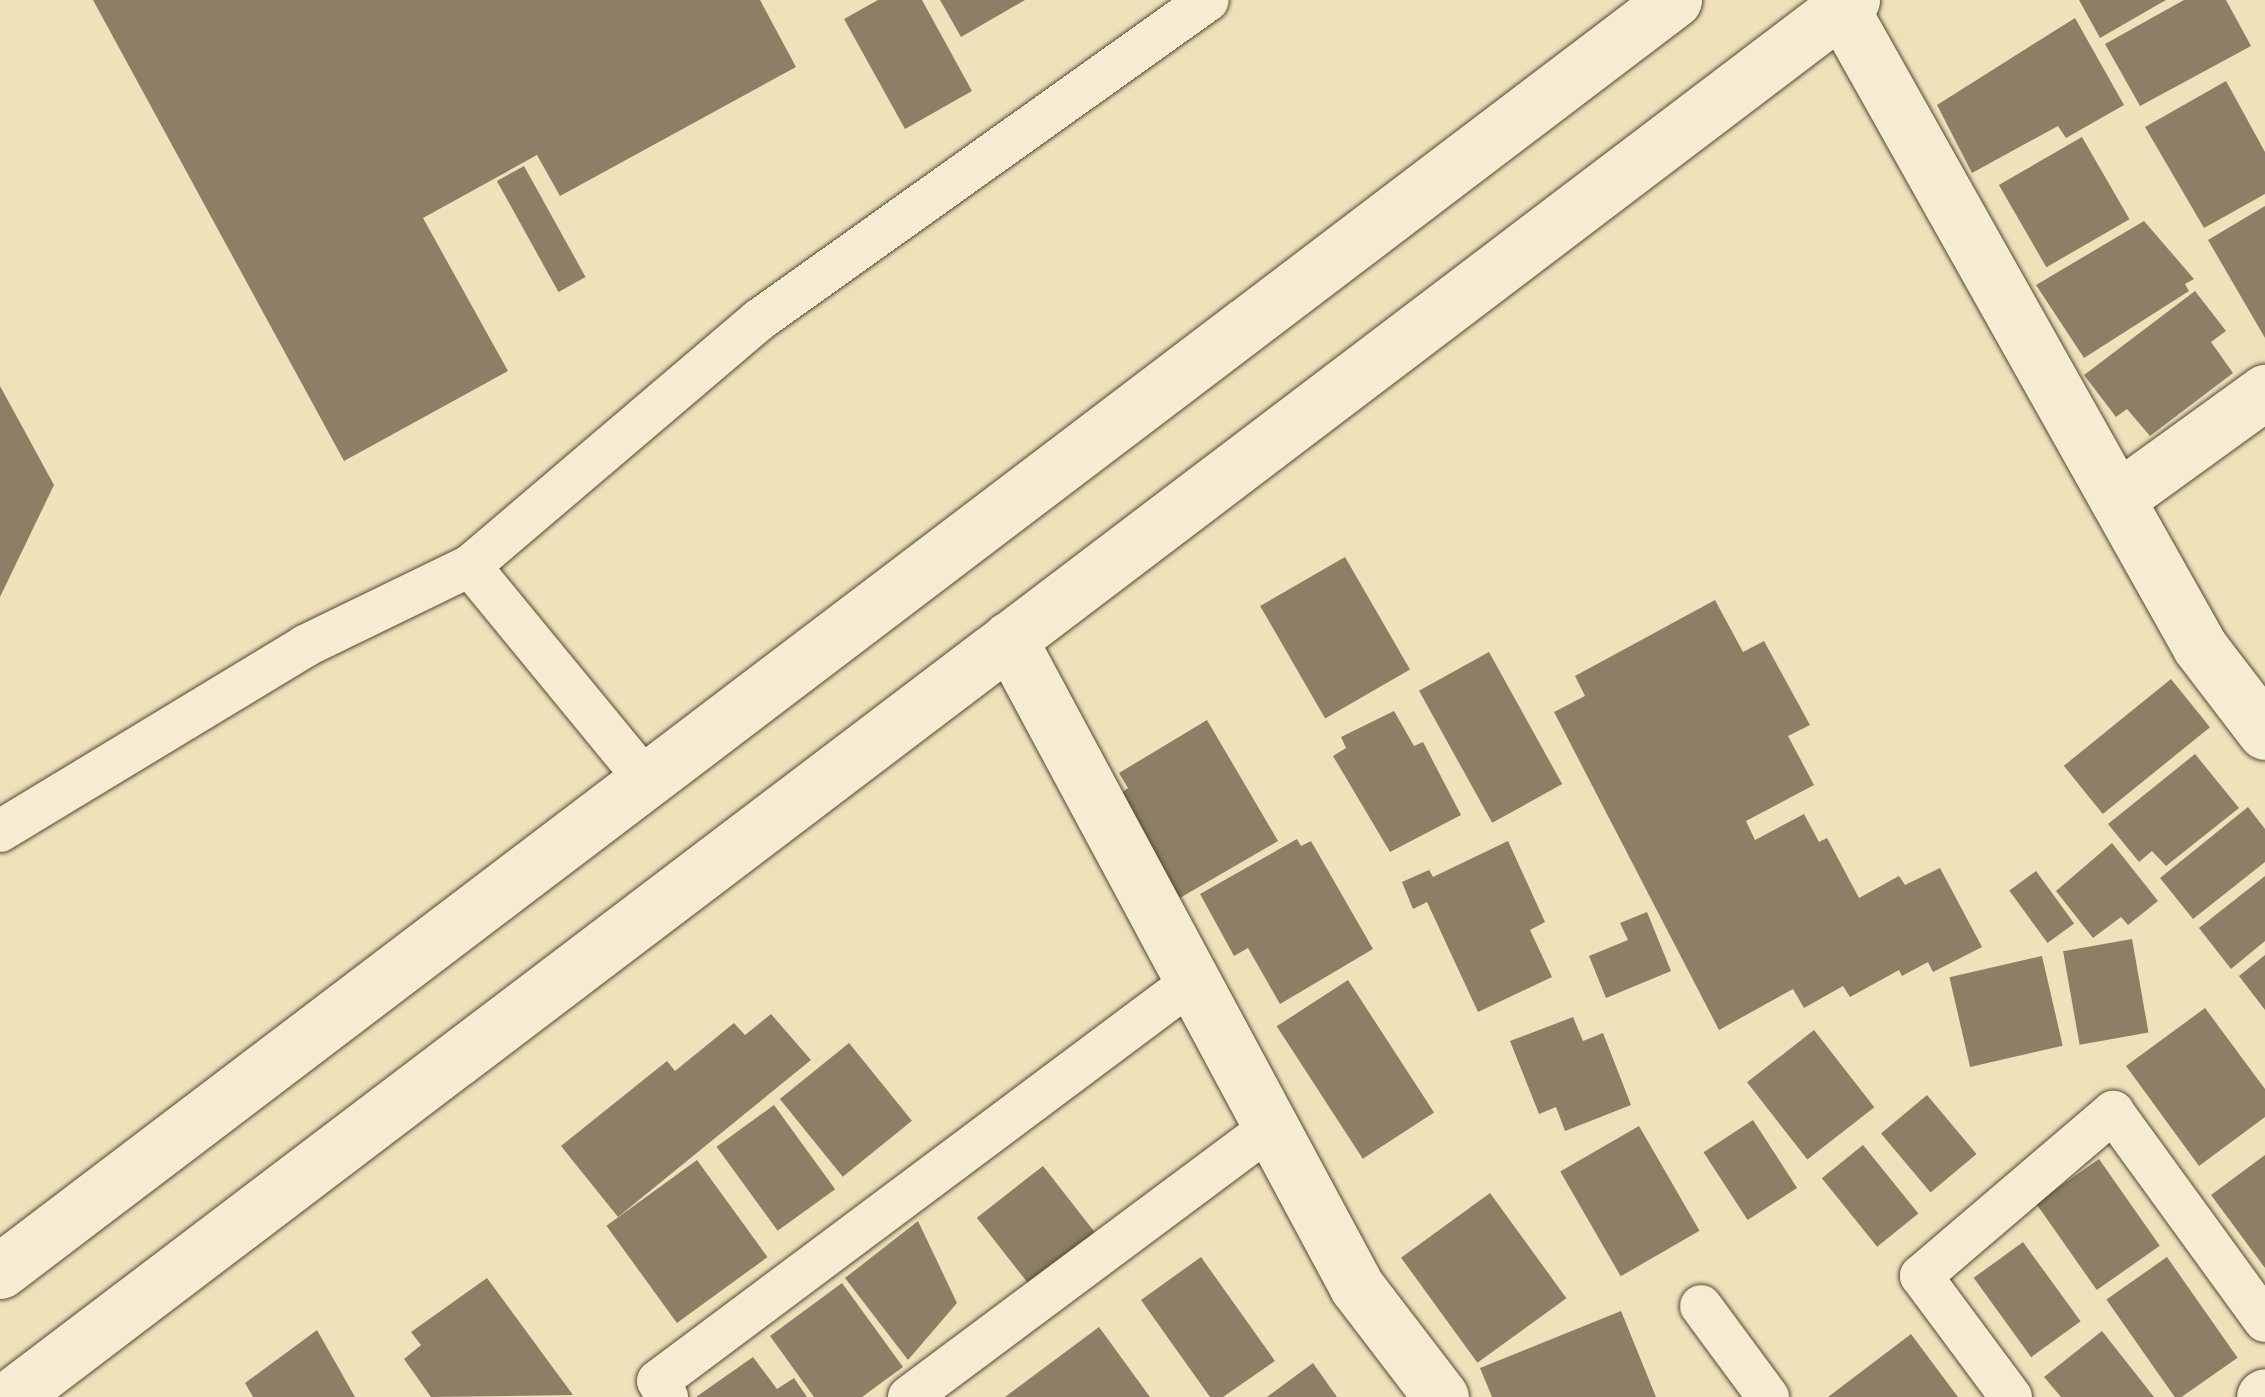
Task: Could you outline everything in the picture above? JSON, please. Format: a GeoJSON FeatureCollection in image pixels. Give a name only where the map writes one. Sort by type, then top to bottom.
{"type":"FeatureCollection","features":[{"type":"Feature","properties":{"kind":"street"},"geometry":{"type":"LineString","coordinates":[[0,1270],[1674,0]]}},
{"type":"Feature","properties":{"kind":"street"},"geometry":{"type":"LineString","coordinates":[[12,1397],[1846,4],[2200,647],[2265,732]]}},
{"type":"Feature","properties":{"kind":"street"},"geometry":{"type":"LineString","coordinates":[[2116,499],[2265,392]]}},
{"type":"Feature","properties":{"kind":"street"},"geometry":{"type":"LineString","coordinates":[[1009,639],[1357,1287],[1441,1397]]}},
{"type":"Feature","properties":{"kind":"lane"},"geometry":{"type":"LineString","coordinates":[[0,831],[305,646],[470,566],[759,320],[1208,0]]}},
{"type":"Feature","properties":{"kind":"lane"},"geometry":{"type":"LineString","coordinates":[[470,566],[646,780]]}},
{"type":"Feature","properties":{"kind":"lane"},"geometry":{"type":"LineString","coordinates":[[667,1397],[658,1381],[1192,982]]}},
{"type":"Feature","properties":{"kind":"lane"},"geometry":{"type":"LineString","coordinates":[[2012,1397],[1921,1276],[2113,1112],[2265,1321]]}},
{"type":"Feature","properties":{"kind":"lane"},"geometry":{"type":"LineString","coordinates":[[910,1397],[1270,1128]]}},
{"type":"Feature","properties":{"kind":"lane"},"geometry":{"type":"LineString","coordinates":[[1701,1306],[1768,1397]]}},
{"type":"Feature","properties":{"kind":"building"},"geometry":{"type":"Polygon","coordinates":[[[93,0],[760,0],[796,67],[560,196],[537,155],[423,218],[508,371],[344,461],[93,0]]]}},
{"type":"Feature","properties":{"kind":"building"},"geometry":{"type":"Polygon","coordinates":[[[878,0],[922,0],[972,91],[905,129],[844,19],[878,0]]]}},
{"type":"Feature","properties":{"kind":"building"},"geometry":{"type":"Polygon","coordinates":[[[940,0],[1025,0],[961,37],[940,0]]]}},
{"type":"Feature","properties":{"kind":"building"},"geometry":{"type":"Polygon","coordinates":[[[2079,0],[2166,0],[2100,38],[2079,0]]]}},
{"type":"Feature","properties":{"kind":"building"},"geometry":{"type":"Polygon","coordinates":[[[2184,0],[2226,0],[2251,46],[2140,106],[2105,44],[2184,0]]]}},
{"type":"Feature","properties":{"kind":"building"},"geometry":{"type":"Polygon","coordinates":[[[2075,18],[2124,105],[2066,138],[2058,126],[1972,173],[1937,105],[2075,18]]]}},
{"type":"Feature","properties":{"kind":"building"},"geometry":{"type":"Polygon","coordinates":[[[2226,81],[2265,152],[2265,194],[2204,228],[2145,127],[2226,81]]]}},
{"type":"Feature","properties":{"kind":"building"},"geometry":{"type":"Polygon","coordinates":[[[2082,137],[2130,219],[2046,267],[1999,185],[2082,137]]]}},
{"type":"Feature","properties":{"kind":"building"},"geometry":{"type":"Polygon","coordinates":[[[524,166],[586,277],[558,292],[497,181],[524,166]]]}},
{"type":"Feature","properties":{"kind":"building"},"geometry":{"type":"Polygon","coordinates":[[[2265,206],[2265,338],[2208,240],[2265,206]]]}},
{"type":"Feature","properties":{"kind":"building"},"geometry":{"type":"Polygon","coordinates":[[[2144,221],[2194,279],[2185,284],[2189,291],[2084,358],[2036,285],[2144,221]]]}},
{"type":"Feature","properties":{"kind":"building"},"geometry":{"type":"Polygon","coordinates":[[[2195,291],[2226,331],[2211,342],[2233,373],[2150,436],[2127,409],[2116,417],[2084,375],[2195,291]]]}},
{"type":"Feature","properties":{"kind":"building"},"geometry":{"type":"Polygon","coordinates":[[[0,386],[54,485],[0,597],[0,386]]]}},
{"type":"Feature","properties":{"kind":"building"},"geometry":{"type":"Polygon","coordinates":[[[1345,557],[1410,670],[1325,719],[1260,606],[1345,557]]]}},
{"type":"Feature","properties":{"kind":"building"},"geometry":{"type":"Polygon","coordinates":[[[1715,600],[1743,652],[1764,641],[1810,725],[1788,736],[1814,785],[1746,821],[1755,840],[1804,814],[1819,842],[1827,838],[1859,898],[1899,876],[1905,885],[1940,868],[1982,947],[1933,972],[1928,962],[1902,976],[1899,970],[1850,997],[1843,986],[1804,1008],[1793,989],[1719,1030],[1554,712],[1585,696],[1575,676],[1715,600]]]}},
{"type":"Feature","properties":{"kind":"building"},"geometry":{"type":"Polygon","coordinates":[[[1489,652],[1562,784],[1492,823],[1419,691],[1489,652]]]}},
{"type":"Feature","properties":{"kind":"building"},"geometry":{"type":"Polygon","coordinates":[[[2171,679],[2210,727],[2103,814],[2064,766],[2171,679]]]}},
{"type":"Feature","properties":{"kind":"building"},"geometry":{"type":"Polygon","coordinates":[[[1394,711],[1414,746],[1423,742],[1461,815],[1390,852],[1333,756],[1346,748],[1341,737],[1394,711]]]}},
{"type":"Feature","properties":{"kind":"building"},"geometry":{"type":"Polygon","coordinates":[[[1207,720],[1278,841],[1178,899],[1119,795],[1128,788],[1119,773],[1207,720]]]}},
{"type":"Feature","properties":{"kind":"building"},"geometry":{"type":"Polygon","coordinates":[[[2195,754],[2239,808],[2166,866],[2152,851],[2139,862],[2108,824],[2195,754]]]}},
{"type":"Feature","properties":{"kind":"building"},"geometry":{"type":"Polygon","coordinates":[[[2248,807],[2265,829],[2265,862],[2193,919],[2160,878],[2248,807]]]}},
{"type":"Feature","properties":{"kind":"building"},"geometry":{"type":"Polygon","coordinates":[[[1297,839],[1301,846],[1311,841],[1373,949],[1280,1004],[1248,948],[1234,956],[1200,894],[1297,839]]]}},
{"type":"Feature","properties":{"kind":"building"},"geometry":{"type":"Polygon","coordinates":[[[1508,841],[1545,922],[1530,930],[1552,977],[1478,1012],[1427,902],[1413,909],[1402,882],[1429,870],[1433,877],[1508,841]]]}},
{"type":"Feature","properties":{"kind":"building"},"geometry":{"type":"Polygon","coordinates":[[[2112,843],[2158,901],[2128,925],[2121,917],[2093,938],[2056,891],[2112,843]]]}},
{"type":"Feature","properties":{"kind":"building"},"geometry":{"type":"Polygon","coordinates":[[[2036,871],[2074,924],[2048,943],[2009,890],[2036,871]]]}},
{"type":"Feature","properties":{"kind":"building"},"geometry":{"type":"Polygon","coordinates":[[[2265,876],[2265,941],[2231,969],[2199,928],[2265,876]]]}},
{"type":"Feature","properties":{"kind":"building"},"geometry":{"type":"Polygon","coordinates":[[[1647,912],[1671,971],[1606,998],[1589,956],[1628,940],[1620,923],[1647,912]]]}},
{"type":"Feature","properties":{"kind":"building"},"geometry":{"type":"Polygon","coordinates":[[[2132,939],[2148,1033],[2080,1045],[2063,951],[2132,939]]]}},
{"type":"Feature","properties":{"kind":"building"},"geometry":{"type":"Polygon","coordinates":[[[2265,955],[2265,1010],[2239,976],[2265,955]]]}},
{"type":"Feature","properties":{"kind":"building"},"geometry":{"type":"Polygon","coordinates":[[[2042,956],[2063,1046],[1970,1067],[1949,977],[2042,956]]]}},
{"type":"Feature","properties":{"kind":"building"},"geometry":{"type":"Polygon","coordinates":[[[1348,980],[1434,1113],[1363,1159],[1277,1026],[1348,980]]]}},
{"type":"Feature","properties":{"kind":"building"},"geometry":{"type":"Polygon","coordinates":[[[2205,1008],[2265,1089],[2265,1117],[2199,1166],[2126,1066],[2205,1008]]]}},
{"type":"Feature","properties":{"kind":"building"},"geometry":{"type":"Polygon","coordinates":[[[771,1014],[811,1060],[618,1217],[561,1146],[667,1061],[675,1071],[734,1023],[745,1035],[771,1014]]]}},
{"type":"Feature","properties":{"kind":"building"},"geometry":{"type":"Polygon","coordinates":[[[1573,1017],[1583,1041],[1603,1033],[1631,1105],[1565,1131],[1556,1107],[1539,1114],[1510,1041],[1573,1017]]]}},
{"type":"Feature","properties":{"kind":"building"},"geometry":{"type":"Polygon","coordinates":[[[1814,1030],[1874,1107],[1807,1160],[1747,1082],[1814,1030]]]}},
{"type":"Feature","properties":{"kind":"building"},"geometry":{"type":"Polygon","coordinates":[[[849,1043],[912,1121],[843,1177],[780,1099],[849,1043]]]}},
{"type":"Feature","properties":{"kind":"building"},"geometry":{"type":"Polygon","coordinates":[[[1927,1095],[1976,1154],[1931,1193],[1881,1134],[1927,1095]]]}},
{"type":"Feature","properties":{"kind":"building"},"geometry":{"type":"Polygon","coordinates":[[[774,1105],[835,1189],[778,1231],[717,1147],[774,1105]]]}},
{"type":"Feature","properties":{"kind":"building"},"geometry":{"type":"Polygon","coordinates":[[[1753,1120],[1797,1188],[1748,1220],[1704,1152],[1753,1120]]]}},
{"type":"Feature","properties":{"kind":"building"},"geometry":{"type":"Polygon","coordinates":[[[1639,1126],[1700,1231],[1621,1276],[1560,1172],[1639,1126]]]}},
{"type":"Feature","properties":{"kind":"building"},"geometry":{"type":"Polygon","coordinates":[[[1863,1145],[1918,1213],[1877,1247],[1822,1178],[1863,1145]]]}},
{"type":"Feature","properties":{"kind":"building"},"geometry":{"type":"Polygon","coordinates":[[[2265,1155],[2265,1268],[2211,1195],[2265,1155]]]}},
{"type":"Feature","properties":{"kind":"building"},"geometry":{"type":"Polygon","coordinates":[[[2099,1159],[2160,1246],[2097,1290],[2036,1203],[2099,1159]]]}},
{"type":"Feature","properties":{"kind":"building"},"geometry":{"type":"Polygon","coordinates":[[[697,1160],[768,1257],[677,1323],[606,1226],[697,1160]]]}},
{"type":"Feature","properties":{"kind":"building"},"geometry":{"type":"Polygon","coordinates":[[[1043,1166],[1097,1235],[1031,1287],[977,1218],[1043,1166]]]}},
{"type":"Feature","properties":{"kind":"building"},"geometry":{"type":"Polygon","coordinates":[[[1490,1193],[1566,1298],[1477,1363],[1401,1258],[1490,1193]]]}},
{"type":"Feature","properties":{"kind":"building"},"geometry":{"type":"Polygon","coordinates":[[[918,1221],[957,1303],[908,1360],[845,1278],[918,1221]]]}},
{"type":"Feature","properties":{"kind":"building"},"geometry":{"type":"Polygon","coordinates":[[[2023,1242],[2081,1321],[2031,1357],[1974,1278],[2023,1242]]]}},
{"type":"Feature","properties":{"kind":"building"},"geometry":{"type":"Polygon","coordinates":[[[1201,1257],[1275,1361],[1223,1397],[1210,1397],[1141,1300],[1201,1257]]]}},
{"type":"Feature","properties":{"kind":"building"},"geometry":{"type":"Polygon","coordinates":[[[2167,1257],[2238,1358],[2182,1397],[2175,1397],[2106,1299],[2167,1257]]]}},
{"type":"Feature","properties":{"kind":"building"},"geometry":{"type":"Polygon","coordinates":[[[487,1278],[573,1395],[431,1397],[404,1359],[421,1345],[411,1332],[487,1278]]]}},
{"type":"Feature","properties":{"kind":"building"},"geometry":{"type":"Polygon","coordinates":[[[842,1283],[903,1367],[862,1397],[814,1397],[770,1336],[842,1283]]]}},
{"type":"Feature","properties":{"kind":"building"},"geometry":{"type":"Polygon","coordinates":[[[1621,1311],[1656,1397],[1492,1397],[1480,1368],[1621,1311]]]}},
{"type":"Feature","properties":{"kind":"building"},"geometry":{"type":"Polygon","coordinates":[[[1099,1327],[1150,1397],[1005,1397],[1099,1327]]]}},
{"type":"Feature","properties":{"kind":"building"},"geometry":{"type":"Polygon","coordinates":[[[317,1330],[355,1397],[253,1397],[245,1383],[317,1330]]]}},
{"type":"Feature","properties":{"kind":"building"},"geometry":{"type":"Polygon","coordinates":[[[2102,1331],[2154,1397],[2061,1397],[2044,1377],[2102,1331]]]}},
{"type":"Feature","properties":{"kind":"building"},"geometry":{"type":"Polygon","coordinates":[[[1911,1334],[1958,1397],[1828,1397],[1911,1334]]]}},
{"type":"Feature","properties":{"kind":"building"},"geometry":{"type":"Polygon","coordinates":[[[753,1357],[777,1389],[794,1378],[807,1397],[696,1397],[753,1357]]]}},
{"type":"Feature","properties":{"kind":"building"},"geometry":{"type":"Polygon","coordinates":[[[1313,1363],[1337,1397],[1267,1397],[1313,1363]]]}}]}
